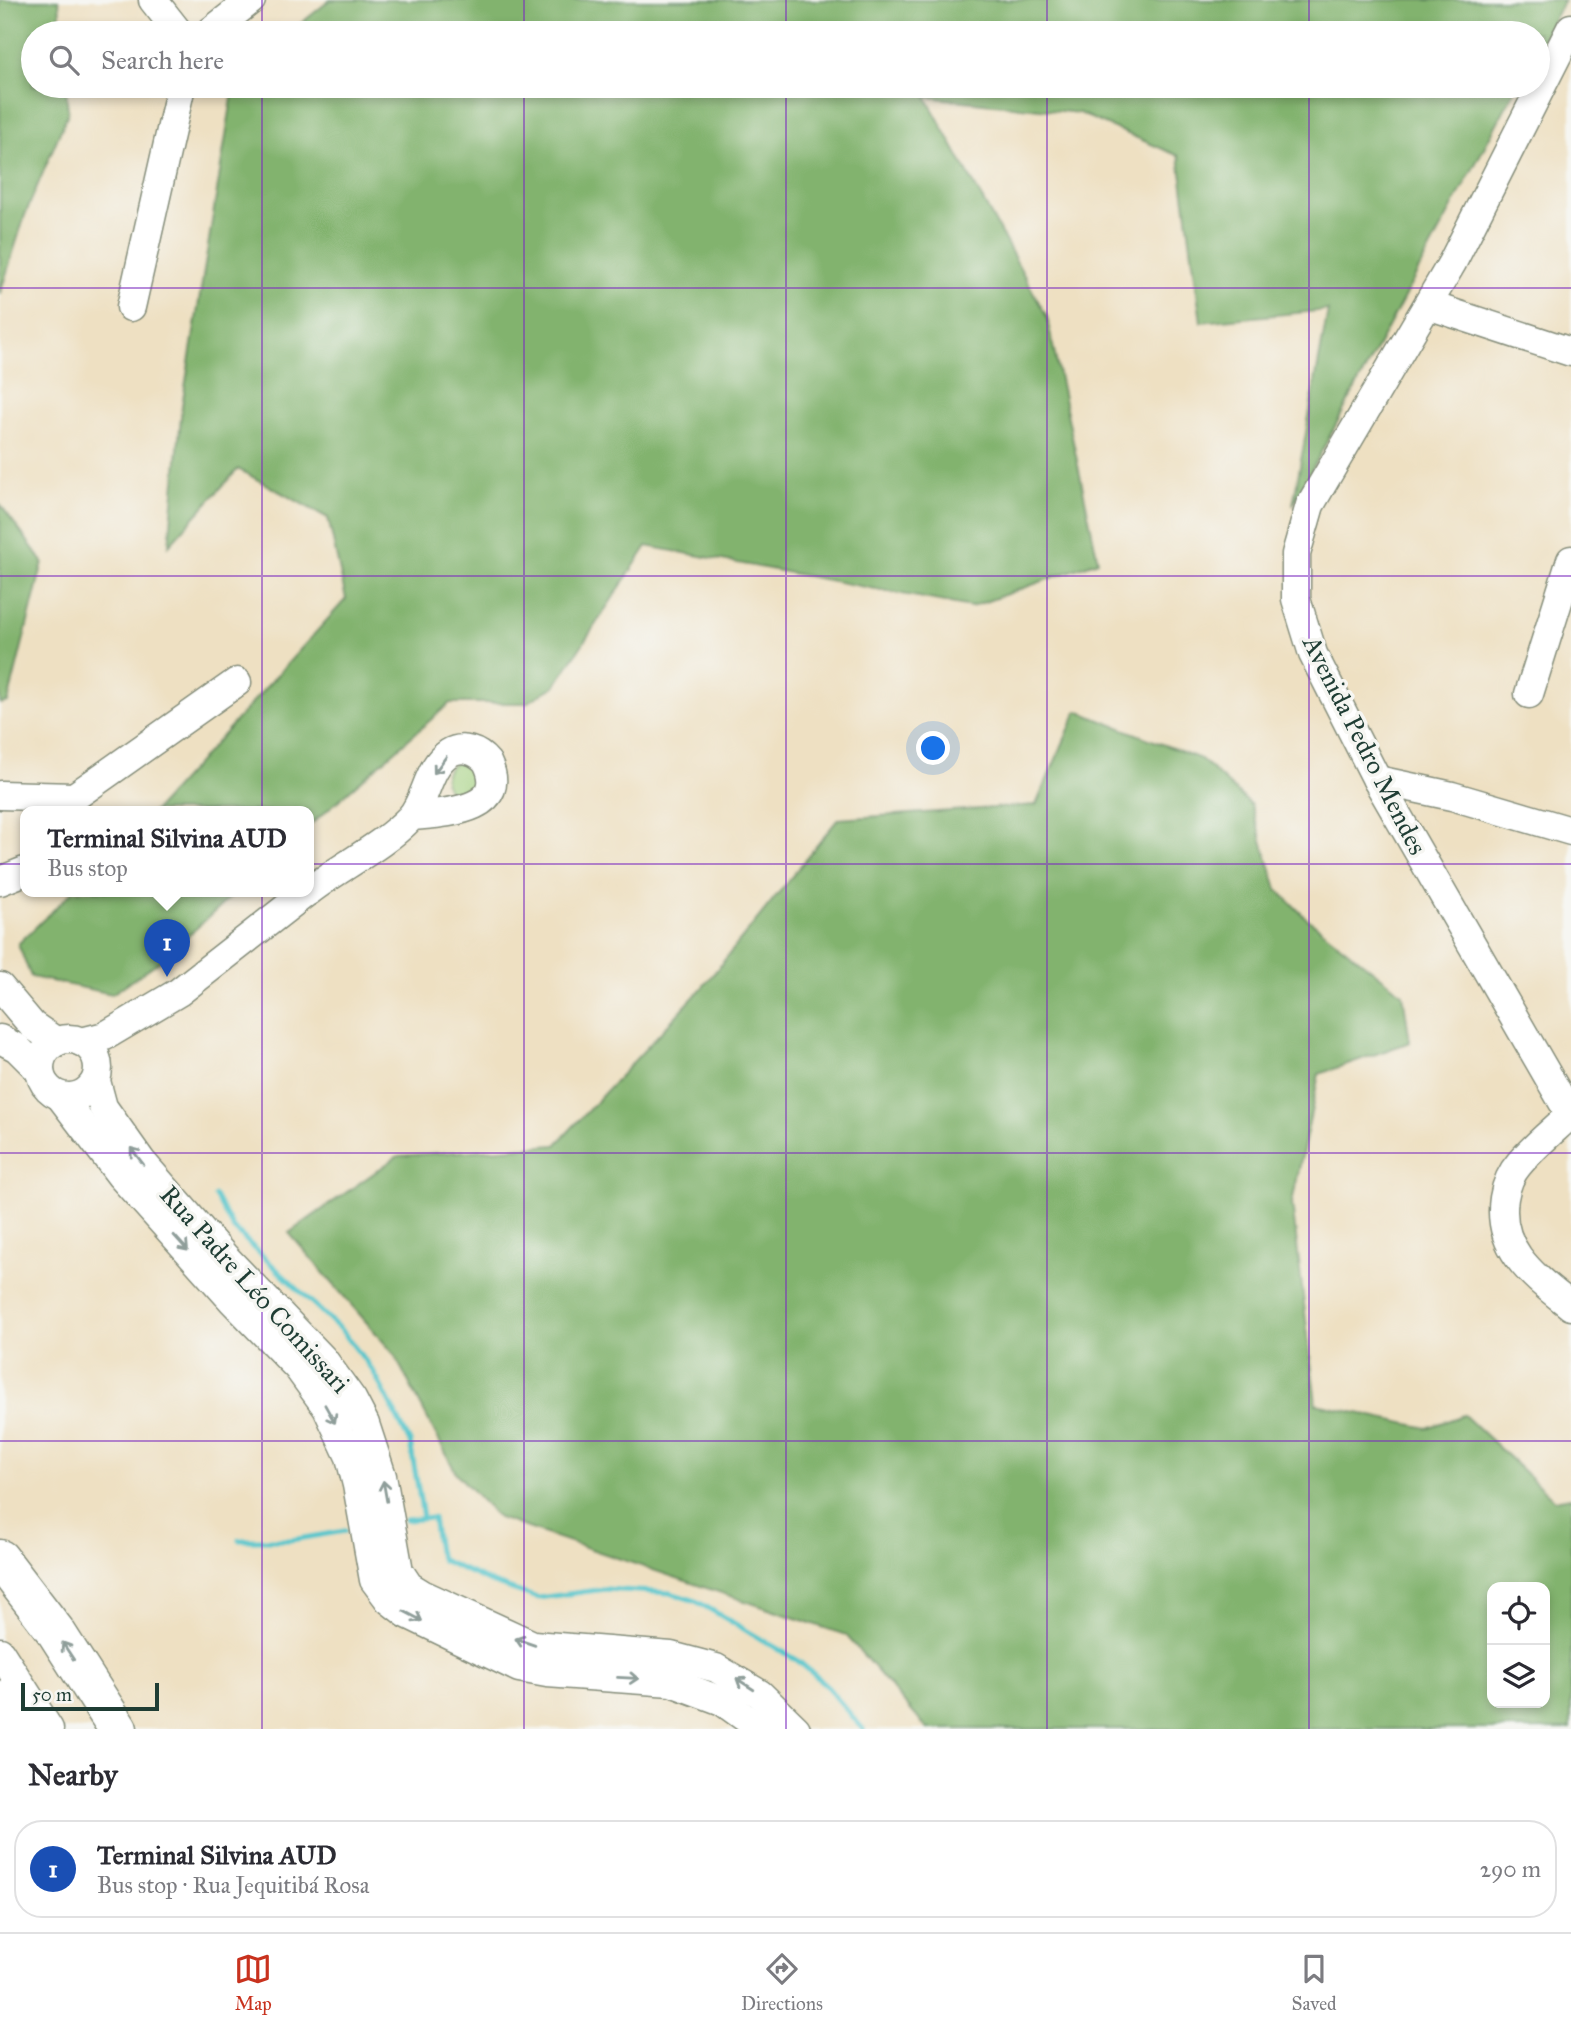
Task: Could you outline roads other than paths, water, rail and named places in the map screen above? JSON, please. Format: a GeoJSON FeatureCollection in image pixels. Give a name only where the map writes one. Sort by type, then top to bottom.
{"type":"FeatureCollection","features":[{"type":"Feature","properties":{"kind":"highway"},"geometry":{"type":"LineString","coordinates":[[0,1559],[56,1632],[118,1729]]}},
{"type":"Feature","properties":{"kind":"highway"},"geometry":{"type":"LineString","coordinates":[[0,1700],[20,1729]]}},
{"type":"Feature","properties":{"kind":"street"},"geometry":{"type":"LineString","coordinates":[[153,0],[170,21]]}},
{"type":"Feature","properties":{"kind":"street"},"geometry":{"type":"LineString","coordinates":[[224,21],[251,0]]}},
{"type":"Feature","properties":{"kind":"street","name":"Avenida Pedro Mendes"},"geometry":{"type":"LineString","coordinates":[[1550,69],[1571,28]]}},
{"type":"Feature","properties":{"kind":"street"},"geometry":{"type":"LineString","coordinates":[[131,307],[178,98]]}},
{"type":"Feature","properties":{"kind":"street","name":"Avenida Pedro Mendes"},"geometry":{"type":"LineString","coordinates":[[1535,98],[1428,305],[1310,505],[1296,554],[1296,599],[1314,654],[1377,780],[1570,1115]]}},
{"type":"Feature","properties":{"kind":"street"},"geometry":{"type":"LineString","coordinates":[[1428,305],[1571,352]]}},
{"type":"Feature","properties":{"kind":"street"},"geometry":{"type":"LineString","coordinates":[[1529,694],[1571,560]]}},
{"type":"Feature","properties":{"kind":"street"},"geometry":{"type":"LineString","coordinates":[[0,795],[72,804],[237,682]]}},
{"type":"Feature","properties":{"kind":"street"},"geometry":{"type":"LineString","coordinates":[[1377,780],[1452,796],[1571,831]]}},
{"type":"Feature","properties":{"kind":"street"},"geometry":{"type":"LineString","coordinates":[[314,887],[412,816]]}},
{"type":"Feature","properties":{"kind":"street"},"geometry":{"type":"LineString","coordinates":[[0,881],[20,873]]}},
{"type":"Feature","properties":{"kind":"street"},"geometry":{"type":"LineString","coordinates":[[40,1071],[44,1054],[87,1052],[179,992],[300,897]]}},
{"type":"Feature","properties":{"kind":"street"},"geometry":{"type":"LineString","coordinates":[[0,987],[32,1025],[87,1052]]}},
{"type":"Feature","properties":{"kind":"street","name":"Rua Padre Léo Comissari"},"geometry":{"type":"LineString","coordinates":[[0,1039],[17,1048],[40,1071],[44,1083],[60,1096],[121,1176],[232,1300],[298,1368],[327,1408],[345,1445],[358,1485],[374,1580],[389,1600],[407,1614],[519,1668],[547,1673],[671,1682],[722,1701],[761,1729]]}},
{"type":"Feature","properties":{"kind":"street"},"geometry":{"type":"LineString","coordinates":[[60,1096],[81,1095],[87,1052]]}},
{"type":"Feature","properties":{"kind":"street","name":"Rua Padre Léo Comissari"},"geometry":{"type":"LineString","coordinates":[[87,1052],[103,1107],[142,1162],[256,1291],[323,1359],[352,1399],[375,1448],[397,1564],[409,1586],[498,1632],[533,1645],[671,1656],[708,1665],[753,1689],[796,1729]]}},
{"type":"Feature","properties":{"kind":"street"},"geometry":{"type":"LineString","coordinates":[[1570,1115],[1518,1165],[1506,1186],[1502,1212],[1504,1234],[1511,1248],[1542,1283],[1571,1306]]}},
{"type":"Feature","properties":{"kind":"street"},"geometry":{"type":"LineString","coordinates":[[0,1652],[49,1729]]}},
{"type":"Feature","properties":{"kind":"waterway"},"geometry":{"type":"LineString","coordinates":[[215,1196],[233,1228],[343,1332],[373,1371],[410,1442],[423,1517]]}},
{"type":"Feature","properties":{"kind":"waterway"},"geometry":{"type":"LineString","coordinates":[[406,1520],[433,1518],[442,1560],[493,1583],[538,1598],[605,1589],[670,1593],[696,1601],[797,1660],[824,1683],[863,1729]]}},
{"type":"Feature","properties":{"kind":"waterway"},"geometry":{"type":"LineString","coordinates":[[239,1540],[291,1540],[345,1531]]}},
{"type":"Feature","properties":{"kind":"place","name":"Terminal Silvina AUD"},"geometry":{"type":"Point","coordinates":[167,977]}}]}
